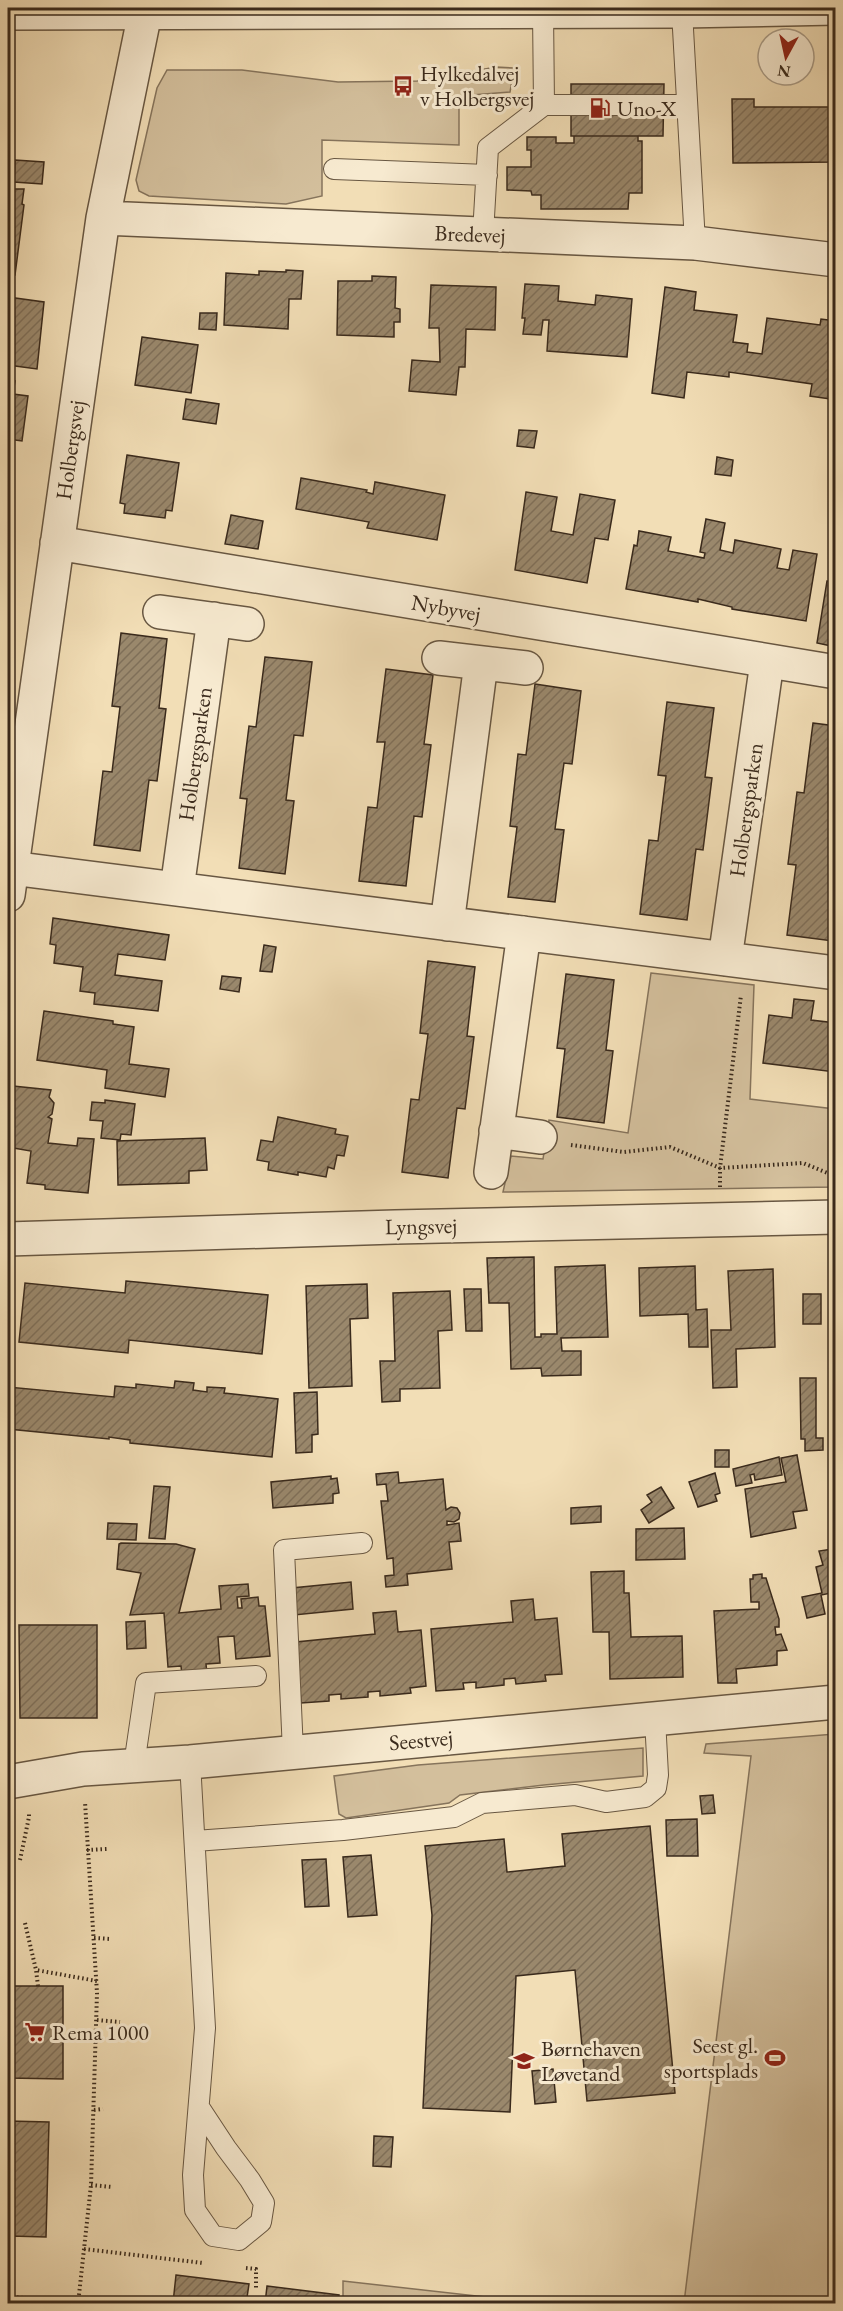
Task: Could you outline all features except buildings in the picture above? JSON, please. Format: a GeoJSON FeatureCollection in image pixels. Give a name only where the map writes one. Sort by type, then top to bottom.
{"type":"FeatureCollection","features":[{"type":"Feature","properties":{"kind":"street"},"geometry":{"type":"LineString","coordinates":[[8,13],[682,11],[836,8]]}},
{"type":"Feature","properties":{"kind":"street","name":"Holbergsvej"},"geometry":{"type":"LineString","coordinates":[[9,882],[103,218],[144,11]]}},
{"type":"Feature","properties":{"kind":"street","name":"Bredevej"},"geometry":{"type":"LineString","coordinates":[[103,218],[695,243],[836,260]]}},
{"type":"Feature","properties":{"kind":"street","name":"Nybyvej"},"geometry":{"type":"LineString","coordinates":[[57,543],[836,672]]}},
{"type":"Feature","properties":{"kind":"street"},"geometry":{"type":"LineString","coordinates":[[160,612],[247,624]]}},
{"type":"Feature","properties":{"kind":"street","name":"Holbergsparken"},"geometry":{"type":"LineString","coordinates":[[177,889],[214,619]]}},
{"type":"Feature","properties":{"kind":"street"},"geometry":{"type":"LineString","coordinates":[[440,658],[526,669]]}},
{"type":"Feature","properties":{"kind":"street","name":"Holbergsparken"},"geometry":{"type":"LineString","coordinates":[[736,960],[767,662]]}},
{"type":"Feature","properties":{"kind":"street"},"geometry":{"type":"LineString","coordinates":[[447,924],[481,663]]}},
{"type":"Feature","properties":{"kind":"street"},"geometry":{"type":"LineString","coordinates":[[9,882],[177,889],[836,973]]}},
{"type":"Feature","properties":{"kind":"street"},"geometry":{"type":"LineString","coordinates":[[491,1172],[524,933]]}},
{"type":"Feature","properties":{"kind":"street"},"geometry":{"type":"LineString","coordinates":[[496,1131],[540,1137]]}},
{"type":"Feature","properties":{"kind":"street","name":"Lyngsvej"},"geometry":{"type":"LineString","coordinates":[[8,1239],[384,1227],[836,1217]]}},
{"type":"Feature","properties":{"kind":"street","name":"Seestvej"},"geometry":{"type":"LineString","coordinates":[[8,1782],[83,1768],[190,1762],[836,1702]]}},
{"type":"Feature","properties":{"kind":"lane"},"geometry":{"type":"LineString","coordinates":[[543,11],[544,105]]}},
{"type":"Feature","properties":{"kind":"lane"},"geometry":{"type":"LineString","coordinates":[[682,11],[695,243]]}},
{"type":"Feature","properties":{"kind":"lane"},"geometry":{"type":"LineString","coordinates":[[483,234],[488,148],[544,105],[687,105]]}},
{"type":"Feature","properties":{"kind":"lane"},"geometry":{"type":"LineString","coordinates":[[334,170],[486,175]]}},
{"type":"Feature","properties":{"kind":"lane"},"geometry":{"type":"LineString","coordinates":[[293,1752],[284,1550],[362,1543]]}},
{"type":"Feature","properties":{"kind":"lane"},"geometry":{"type":"LineString","coordinates":[[134,1765],[146,1683],[256,1676]]}},
{"type":"Feature","properties":{"kind":"lane"},"geometry":{"type":"LineString","coordinates":[[195,1841],[332,1831],[454,1817],[482,1803],[575,1795],[606,1802],[645,1797],[656,1788],[658,1775],[655,1719]]}},
{"type":"Feature","properties":{"kind":"lane"},"geometry":{"type":"LineString","coordinates":[[190,1762],[205,2028],[193,2175],[195,2210],[213,2236],[239,2241],[261,2222],[264,2203],[199,2107]]}},
{"type":"Feature","properties":{"kind":"path"},"geometry":{"type":"LineString","coordinates":[[722,1219],[720,1168],[736,960]]}},
{"type":"Feature","properties":{"kind":"path"},"geometry":{"type":"LineString","coordinates":[[540,1137],[551,1143],[624,1152],[670,1147],[720,1168],[803,1163],[830,1174],[836,1174]]}},
{"type":"Feature","properties":{"kind":"path"},"geometry":{"type":"LineString","coordinates":[[78,2304],[91,2185],[97,1981],[83,1768]]}},
{"type":"Feature","properties":{"kind":"path"},"geometry":{"type":"LineString","coordinates":[[20,1860],[29,1817]]}},
{"type":"Feature","properties":{"kind":"path"},"geometry":{"type":"LineString","coordinates":[[87,1850],[107,1849]]}},
{"type":"Feature","properties":{"kind":"path"},"geometry":{"type":"LineString","coordinates":[[25,1923],[38,1986]]}},
{"type":"Feature","properties":{"kind":"path"},"geometry":{"type":"LineString","coordinates":[[94,1938],[111,1939]]}},
{"type":"Feature","properties":{"kind":"path"},"geometry":{"type":"LineString","coordinates":[[36,1970],[97,1981]]}},
{"type":"Feature","properties":{"kind":"path"},"geometry":{"type":"LineString","coordinates":[[96,2020],[120,2022]]}},
{"type":"Feature","properties":{"kind":"path"},"geometry":{"type":"LineString","coordinates":[[94,2109],[103,2109]]}},
{"type":"Feature","properties":{"kind":"path"},"geometry":{"type":"LineString","coordinates":[[91,2185],[112,2187]]}},
{"type":"Feature","properties":{"kind":"path"},"geometry":{"type":"LineString","coordinates":[[84,2249],[210,2264]]}},
{"type":"Feature","properties":{"kind":"path"},"geometry":{"type":"LineString","coordinates":[[245,2268],[256,2269],[256,2289]]}},
{"type":"Feature","properties":{"kind":"path"},"geometry":{"type":"LineString","coordinates":[[8,2296],[66,2304]]}},
{"type":"Feature","properties":{"kind":"shaded area"},"geometry":{"type":"Polygon","coordinates":[[[496,67],[514,68],[510,92],[459,96],[459,145],[322,140],[322,196],[286,204],[149,196],[139,191],[136,180],[157,88],[167,70],[242,70],[338,82],[417,81],[496,67]]]}},
{"type":"Feature","properties":{"kind":"shaded area"},"geometry":{"type":"Polygon","coordinates":[[[651,973],[754,985],[750,1099],[835,1109],[835,1187],[503,1192],[511,1156],[543,1159],[549,1120],[628,1133],[651,973]]]}},
{"type":"Feature","properties":{"kind":"shaded area","name":"Seest gl. sportsplads"},"geometry":{"type":"Polygon","coordinates":[[[835,1734],[835,2303],[684,2303],[751,1756],[704,1753],[706,1744],[835,1734]]]}},
{"type":"Feature","properties":{"kind":"shaded area"},"geometry":{"type":"Polygon","coordinates":[[[643,1748],[643,1776],[460,1795],[449,1803],[346,1818],[339,1814],[334,1776],[418,1765],[643,1748]]]}},
{"type":"Feature","properties":{"kind":"shaded area"},"geometry":{"type":"Polygon","coordinates":[[[343,2281],[539,2303],[435,2304],[389,2298],[387,2303],[343,2303],[343,2281]]]}},
{"type":"Feature","properties":{"kind":"place","name":"Hylkedalvej v Holbergsvej"},"geometry":{"type":"Point","coordinates":[403,86]}},
{"type":"Feature","properties":{"kind":"place","name":"Uno-X"},"geometry":{"type":"Point","coordinates":[600,108]}},
{"type":"Feature","properties":{"kind":"place","name":"Rema 1000"},"geometry":{"type":"Point","coordinates":[35,2032]}},
{"type":"Feature","properties":{"kind":"place","name":"Seest gl. sportsplads"},"geometry":{"type":"Point","coordinates":[775,2058]}},
{"type":"Feature","properties":{"kind":"place","name":"Børnehaven Løvetand"},"geometry":{"type":"Point","coordinates":[524,2061]}}]}
